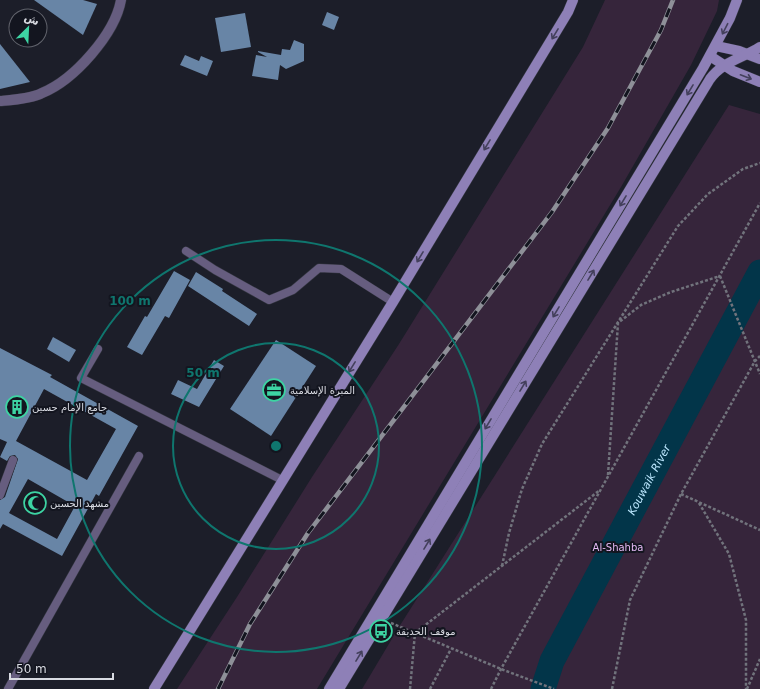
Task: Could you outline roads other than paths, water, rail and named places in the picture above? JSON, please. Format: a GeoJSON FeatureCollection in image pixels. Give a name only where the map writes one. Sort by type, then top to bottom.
{"type":"FeatureCollection","features":[{"type":"Feature","properties":{"kind":"main road"},"geometry":{"type":"LineString","coordinates":[[154,689],[393,302],[564,19],[573,0]]}},
{"type":"Feature","properties":{"kind":"main road"},"geometry":{"type":"LineString","coordinates":[[329,689],[716,46],[737,0]]}},
{"type":"Feature","properties":{"kind":"main road"},"geometry":{"type":"LineString","coordinates":[[716,46],[749,54],[760,59]]}},
{"type":"Feature","properties":{"kind":"main road"},"geometry":{"type":"LineString","coordinates":[[339,689],[710,79],[723,65],[749,54],[760,47]]}},
{"type":"Feature","properties":{"kind":"main road"},"geometry":{"type":"LineString","coordinates":[[710,56],[723,65],[760,82]]}},
{"type":"Feature","properties":{"kind":"street"},"geometry":{"type":"LineString","coordinates":[[0,101],[14,100],[42,94],[68,77],[90,56],[108,32],[121,0]]}},
{"type":"Feature","properties":{"kind":"lane"},"geometry":{"type":"LineString","coordinates":[[186,251],[215,270],[269,300],[293,290],[319,268],[341,269],[393,302]]}},
{"type":"Feature","properties":{"kind":"lane"},"geometry":{"type":"LineString","coordinates":[[98,349],[81,378],[282,480]]}},
{"type":"Feature","properties":{"kind":"lane"},"geometry":{"type":"LineString","coordinates":[[8,689],[139,456]]}},
{"type":"Feature","properties":{"kind":"lane"},"geometry":{"type":"LineString","coordinates":[[0,495],[14,460]]}},
{"type":"Feature","properties":{"kind":"waterway","name":"Kouwaik River"},"geometry":{"type":"LineString","coordinates":[[543,689],[552,661],[760,272]]}},
{"type":"Feature","properties":{"kind":"railway"},"geometry":{"type":"LineString","coordinates":[[218,689],[250,624],[308,533],[552,212],[608,128],[661,30],[673,0]]}},
{"type":"Feature","properties":{"kind":"place","name":"المبرة الإسلامية"},"geometry":{"type":"Point","coordinates":[274,390]}},
{"type":"Feature","properties":{"kind":"place","name":"جامع الإمام حسين"},"geometry":{"type":"Point","coordinates":[17,407]}},
{"type":"Feature","properties":{"kind":"place","name":"مشهد الحسين"},"geometry":{"type":"Point","coordinates":[35,503]}},
{"type":"Feature","properties":{"kind":"place","name":"موقف الحديقة"},"geometry":{"type":"Point","coordinates":[381,631]}},
{"type":"Feature","properties":{"kind":"park label","name":"Al-Shahba"},"geometry":{"type":"Point","coordinates":[618,547]}}]}
